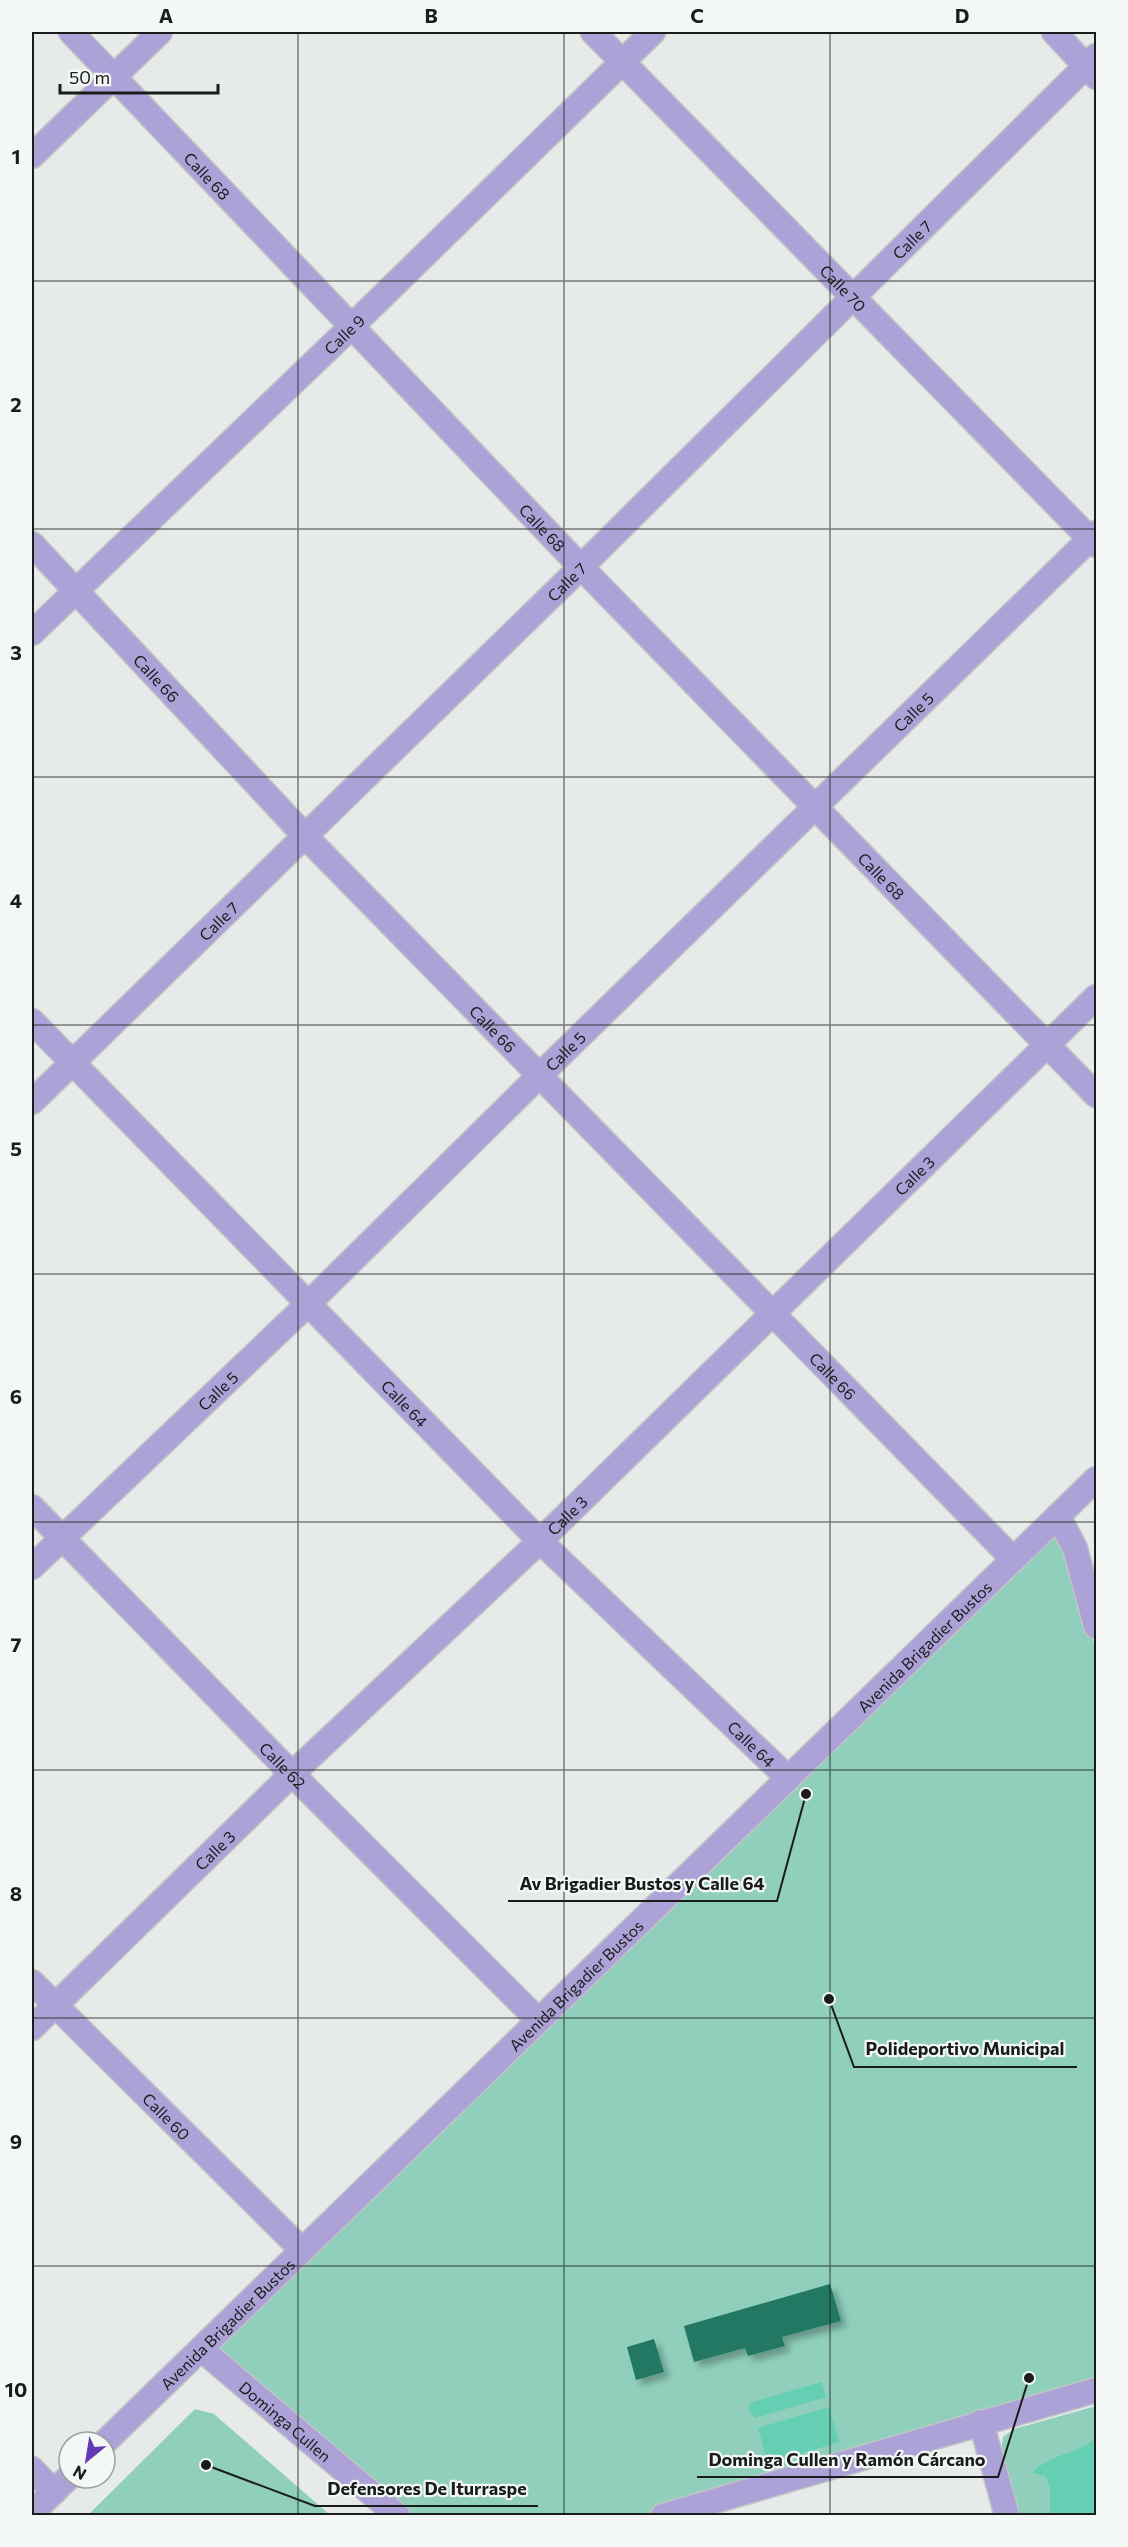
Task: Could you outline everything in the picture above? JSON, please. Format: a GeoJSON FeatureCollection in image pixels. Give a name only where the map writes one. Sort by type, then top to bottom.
{"type":"FeatureCollection","features":[{"type":"Feature","properties":{"kind":"street","name":"Calle 68"},"geometry":{"type":"LineString","coordinates":[[71,32],[581,567],[1096,1095]]}},
{"type":"Feature","properties":{"kind":"street"},"geometry":{"type":"LineString","coordinates":[[32,156],[160,32]]}},
{"type":"Feature","properties":{"kind":"street","name":"Calle 70"},"geometry":{"type":"LineString","coordinates":[[593,32],[852,297],[1095,539]]}},
{"type":"Feature","properties":{"kind":"street","name":"Calle 9"},"geometry":{"type":"LineString","coordinates":[[32,633],[351,327],[652,32]]}},
{"type":"Feature","properties":{"kind":"street"},"geometry":{"type":"LineString","coordinates":[[1053,32],[1093,66]]}},
{"type":"Feature","properties":{"kind":"street","name":"Calle 7"},"geometry":{"type":"LineString","coordinates":[[32,1102],[306,837],[852,297],[1093,66]]}},
{"type":"Feature","properties":{"kind":"street","name":"Calle 5"},"geometry":{"type":"LineString","coordinates":[[32,1567],[308,1304],[814,808],[1095,539]]}},
{"type":"Feature","properties":{"kind":"street","name":"Calle 66"},"geometry":{"type":"LineString","coordinates":[[32,544],[306,837],[1012,1559]]}},
{"type":"Feature","properties":{"kind":"street","name":"Calle 3"},"geometry":{"type":"LineString","coordinates":[[32,2028],[292,1774],[540,1540],[1096,997]]}},
{"type":"Feature","properties":{"kind":"street","name":"Calle 64"},"geometry":{"type":"LineString","coordinates":[[32,1021],[540,1540],[788,1778]]}},
{"type":"Feature","properties":{"kind":"street","name":"Avenida Brigadier Bustos"},"geometry":{"type":"LineString","coordinates":[[117,2430],[1096,1479]]}},
{"type":"Feature","properties":{"kind":"street","name":"Calle 62"},"geometry":{"type":"LineString","coordinates":[[32,1507],[292,1774],[538,2020]]}},
{"type":"Feature","properties":{"kind":"street"},"geometry":{"type":"LineString","coordinates":[[1058,1516],[1075,1548],[1096,1626]]}},
{"type":"Feature","properties":{"kind":"street","name":"Calle 60"},"geometry":{"type":"LineString","coordinates":[[32,1983],[302,2250]]}},
{"type":"Feature","properties":{"kind":"street","name":"Dominga Cullen"},"geometry":{"type":"LineString","coordinates":[[201,2349],[398,2516]]}},
{"type":"Feature","properties":{"kind":"street"},"geometry":{"type":"LineString","coordinates":[[663,2516],[981,2422],[1096,2391]]}},
{"type":"Feature","properties":{"kind":"street"},"geometry":{"type":"LineString","coordinates":[[981,2422],[1007,2516]]}},
{"type":"Feature","properties":{"kind":"street"},"geometry":{"type":"LineString","coordinates":[[32,2469],[57,2482]]}},
{"type":"Feature","properties":{"kind":"street"},"geometry":{"type":"LineString","coordinates":[[32,2513],[57,2488]]}},
{"type":"Feature","properties":{"kind":"shaded area"},"geometry":{"type":"Polygon","coordinates":[[[1058,1516],[1096,1650],[1096,2390],[663,2515],[398,2516],[201,2349],[1058,1516]]]}},
{"type":"Feature","properties":{"kind":"shaded area"},"geometry":{"type":"Polygon","coordinates":[[[821,2382],[826,2397],[755,2418],[751,2415],[748,2407],[751,2406],[750,2403],[821,2382]]]}},
{"type":"Feature","properties":{"kind":"shaded area"},"geometry":{"type":"Polygon","coordinates":[[[1096,2406],[1096,2515],[1018,2515],[1001,2451],[1003,2437],[1014,2429],[1096,2406]]]}},
{"type":"Feature","properties":{"kind":"shaded area"},"geometry":{"type":"Polygon","coordinates":[[[829,2407],[839,2442],[768,2464],[758,2428],[829,2407]]]}},
{"type":"Feature","properties":{"kind":"shaded area"},"geometry":{"type":"Polygon","coordinates":[[[195,2409],[214,2414],[330,2515],[88,2515],[113,2490],[117,2490],[117,2486],[195,2409]]]}},
{"type":"Feature","properties":{"kind":"shaded area"},"geometry":{"type":"Polygon","coordinates":[[[1096,2437],[1096,2515],[1054,2515],[1050,2512],[1050,2487],[1046,2476],[1032,2473],[1047,2461],[1081,2447],[1096,2437]]]}},
{"type":"Feature","properties":{"kind":"building"},"geometry":{"type":"Polygon","coordinates":[[[830,2284],[841,2321],[782,2337],[785,2346],[748,2356],[745,2348],[694,2362],[684,2326],[830,2284]]]}},
{"type":"Feature","properties":{"kind":"building"},"geometry":{"type":"Polygon","coordinates":[[[654,2339],[664,2372],[636,2380],[627,2347],[654,2339]]]}},
{"type":"Feature","properties":{"kind":"place","name":"Av Brigadier Bustos y Calle 64"},"geometry":{"type":"Point","coordinates":[806,1794]}},
{"type":"Feature","properties":{"kind":"place","name":"Polideportivo Municipal"},"geometry":{"type":"Point","coordinates":[829,1999]}},
{"type":"Feature","properties":{"kind":"place","name":"Dominga Cullen y Ramón Cárcano"},"geometry":{"type":"Point","coordinates":[1029,2378]}},
{"type":"Feature","properties":{"kind":"place","name":"Defensores De Iturraspe"},"geometry":{"type":"Point","coordinates":[206,2465]}}]}
